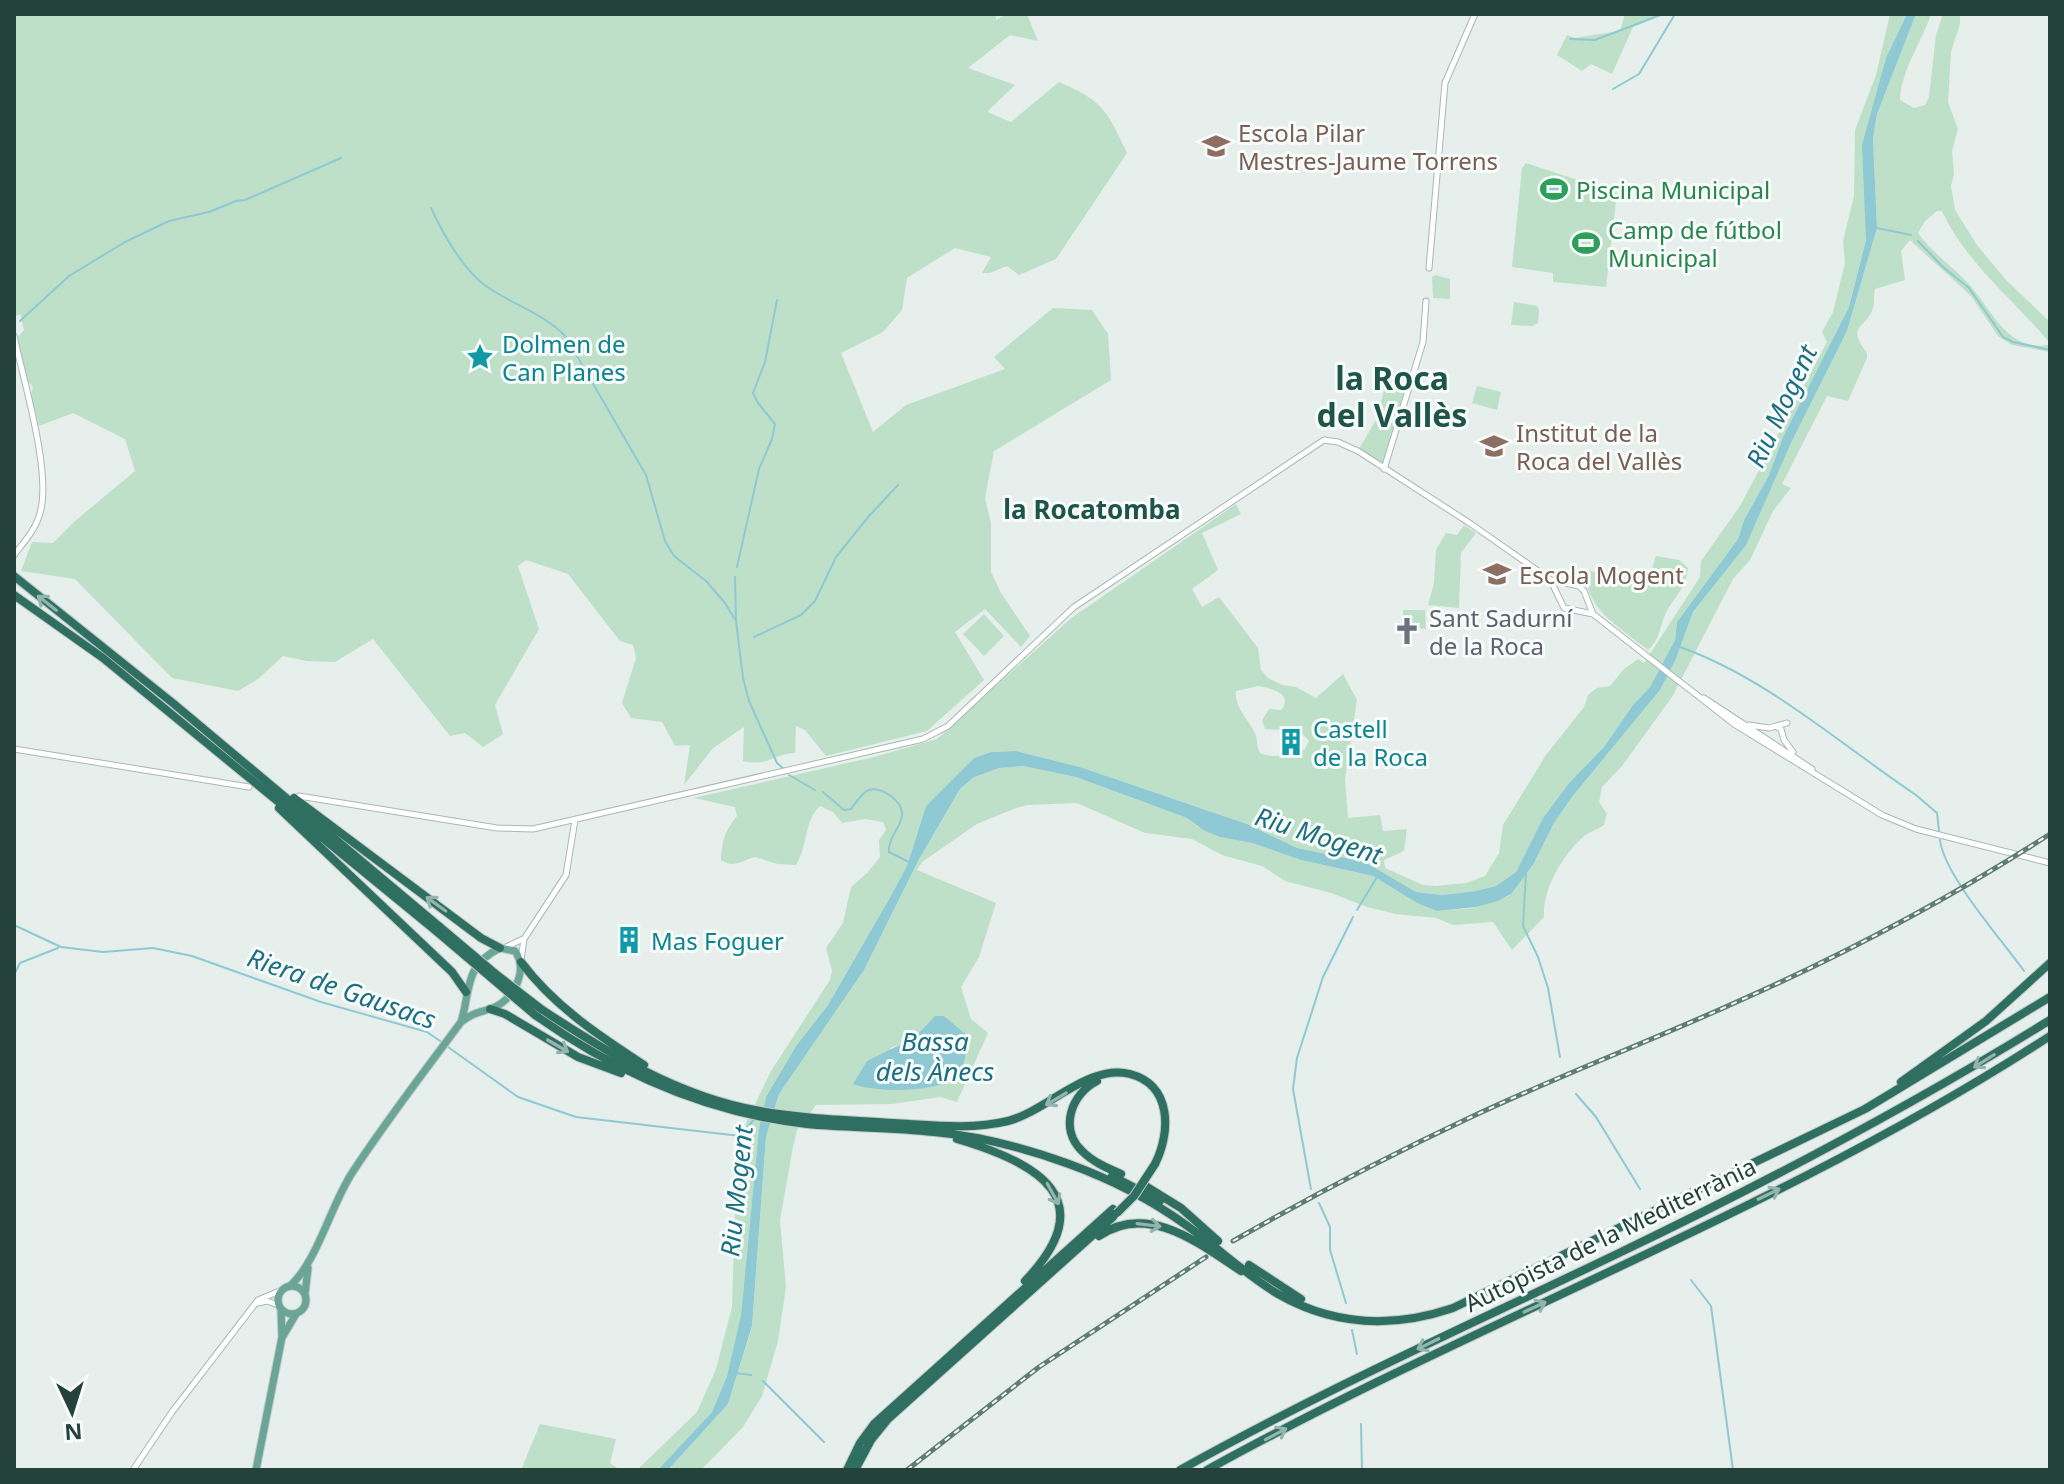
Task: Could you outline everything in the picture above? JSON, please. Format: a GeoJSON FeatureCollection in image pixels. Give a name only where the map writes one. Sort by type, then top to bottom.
{"type":"FeatureCollection","features":[{"type":"Feature","properties":{"kind":"highway"},"geometry":{"type":"LineString","coordinates":[[14,576],[174,704],[266,786],[297,800],[481,938],[502,948]]}},
{"type":"Feature","properties":{"kind":"highway"},"geometry":{"type":"LineString","coordinates":[[14,595],[103,658],[266,786],[538,1012],[666,1084]]}},
{"type":"Feature","properties":{"kind":"highway"},"geometry":{"type":"LineString","coordinates":[[266,786],[279,809],[452,972],[466,994]]}},
{"type":"Feature","properties":{"kind":"highway"},"geometry":{"type":"LineString","coordinates":[[521,961],[538,984],[562,1007],[666,1084]]}},
{"type":"Feature","properties":{"kind":"highway"},"geometry":{"type":"LineString","coordinates":[[1822,1130],[1953,1047],[2050,963]]}},
{"type":"Feature","properties":{"kind":"highway"},"geometry":{"type":"LineString","coordinates":[[1078,1250],[1119,1225],[1158,1225],[1178,1232],[1274,1292],[1312,1309],[1380,1323],[1414,1318],[1469,1301],[1865,1109],[2047,999]]}},
{"type":"Feature","properties":{"kind":"highway"},"geometry":{"type":"LineString","coordinates":[[485,1009],[505,1014],[578,1057],[728,1107],[810,1121],[910,1127],[1001,1138],[1073,1160],[1149,1194],[1280,1288],[1311,1304],[1365,1318],[1414,1318]]}},
{"type":"Feature","properties":{"kind":"highway","name":"Autopista de la Mediterrània"},"geometry":{"type":"LineString","coordinates":[[1180,1470],[1358,1377],[1690,1219],[1819,1153],[1942,1086],[2050,1020]]}},
{"type":"Feature","properties":{"kind":"highway","name":"Autopista de la Mediterrània"},"geometry":{"type":"LineString","coordinates":[[1207,1470],[1353,1395],[1804,1176],[1936,1105],[2050,1036]]}},
{"type":"Feature","properties":{"kind":"highway"},"geometry":{"type":"LineString","coordinates":[[855,1470],[871,1440],[888,1419],[1078,1250],[1115,1211],[1152,1163],[1166,1130],[1164,1106],[1151,1086],[1140,1078],[1110,1072],[1095,1076],[1048,1104],[1010,1121],[974,1126],[910,1127]]}},
{"type":"Feature","properties":{"kind":"highway"},"geometry":{"type":"LineString","coordinates":[[1152,1163],[1161,1124],[1153,1096],[1141,1085],[1121,1077],[1090,1084],[1075,1101],[1070,1116],[1072,1136],[1080,1149],[1095,1161],[1175,1204],[1218,1241]]}},
{"type":"Feature","properties":{"kind":"highway"},"geometry":{"type":"LineString","coordinates":[[910,1127],[1020,1148],[1111,1182],[1186,1224],[1274,1292]]}},
{"type":"Feature","properties":{"kind":"highway"},"geometry":{"type":"LineString","coordinates":[[910,1127],[997,1152],[1034,1172],[1053,1190],[1060,1211],[1057,1239],[1016,1295]]}},
{"type":"Feature","properties":{"kind":"highway"},"geometry":{"type":"LineString","coordinates":[[847,1470],[860,1443],[874,1424],[1016,1295],[1115,1211]]}},
{"type":"Feature","properties":{"kind":"main road"},"geometry":{"type":"LineString","coordinates":[[256,1470],[282,1337],[278,1297],[282,1290],[300,1277],[334,1203],[352,1173],[461,1022],[471,976],[488,955],[502,948],[515,951],[521,961],[521,974],[512,992],[461,1022]]}},
{"type":"Feature","properties":{"kind":"main road"},"geometry":{"type":"LineString","coordinates":[[466,994],[472,1006],[485,1009]]}},
{"type":"Feature","properties":{"kind":"main road"},"geometry":{"type":"LineString","coordinates":[[282,1337],[296,1314],[306,1306],[310,1258]]}},
{"type":"Feature","properties":{"kind":"main road"},"geometry":{"type":"LineString","coordinates":[[290,1286],[301,1288],[305,1294]]}},
{"type":"Feature","properties":{"kind":"main road"},"geometry":{"type":"LineString","coordinates":[[280,1307],[285,1313],[296,1314]]}},
{"type":"Feature","properties":{"kind":"street"},"geometry":{"type":"LineString","coordinates":[[1429,268],[1443,95],[1451,65],[1475,14]]}},
{"type":"Feature","properties":{"kind":"street"},"geometry":{"type":"LineString","coordinates":[[1384,469],[1423,342],[1426,301]]}},
{"type":"Feature","properties":{"kind":"street"},"geometry":{"type":"LineString","coordinates":[[14,336],[41,461],[44,489],[39,517],[14,555]]}},
{"type":"Feature","properties":{"kind":"street"},"geometry":{"type":"LineString","coordinates":[[299,796],[497,828],[533,829],[899,746],[931,736],[948,726],[1074,607],[1318,442],[1331,440],[1346,444],[1471,524],[1551,580],[1579,586],[1593,614]]}},
{"type":"Feature","properties":{"kind":"street"},"geometry":{"type":"LineString","coordinates":[[1551,580],[1564,608],[1593,614],[1688,688],[1812,769]]}},
{"type":"Feature","properties":{"kind":"street"},"geometry":{"type":"LineString","coordinates":[[1559,596],[1567,585]]}},
{"type":"Feature","properties":{"kind":"street"},"geometry":{"type":"LineString","coordinates":[[1577,610],[1586,597]]}},
{"type":"Feature","properties":{"kind":"street"},"geometry":{"type":"LineString","coordinates":[[1688,688],[1728,720],[1882,815],[1916,829],[2050,863]]}},
{"type":"Feature","properties":{"kind":"street"},"geometry":{"type":"LineString","coordinates":[[1728,720],[1769,743],[1782,734],[1787,723],[1769,728],[1737,720]]}},
{"type":"Feature","properties":{"kind":"street"},"geometry":{"type":"LineString","coordinates":[[1769,728],[1768,735],[1772,742],[1791,760]]}},
{"type":"Feature","properties":{"kind":"street"},"geometry":{"type":"LineString","coordinates":[[1782,734],[1787,746],[1818,776]]}},
{"type":"Feature","properties":{"kind":"street"},"geometry":{"type":"LineString","coordinates":[[14,749],[249,787]]}},
{"type":"Feature","properties":{"kind":"street"},"geometry":{"type":"LineString","coordinates":[[521,961],[524,939],[566,875],[575,820]]}},
{"type":"Feature","properties":{"kind":"street"},"geometry":{"type":"LineString","coordinates":[[502,948],[524,939]]}},
{"type":"Feature","properties":{"kind":"street"},"geometry":{"type":"LineString","coordinates":[[133,1470],[228,1336],[258,1300],[282,1290]]}},
{"type":"Feature","properties":{"kind":"street"},"geometry":{"type":"LineString","coordinates":[[254,1305],[267,1301],[280,1307]]}},
{"type":"Feature","properties":{"kind":"green space"},"geometry":{"type":"Polygon","coordinates":[[[14,14],[996,14],[996,20],[1007,14],[1027,14],[1038,41],[1010,35],[968,68],[1015,85],[987,112],[1011,122],[1059,82],[1102,108],[1127,153],[1056,259],[1019,275],[1007,266],[982,273],[991,257],[955,248],[907,278],[902,310],[883,332],[841,353],[873,432],[906,405],[1005,369],[994,357],[1053,308],[1092,310],[1108,334],[1111,380],[994,451],[985,498],[991,523],[991,572],[1030,636],[1021,647],[985,609],[955,632],[984,680],[927,731],[826,756],[805,730],[796,726],[795,753],[752,762],[743,761],[744,727],[713,748],[684,785],[690,745],[675,746],[662,722],[631,718],[622,703],[636,658],[633,645],[620,641],[568,574],[526,560],[518,566],[539,629],[495,705],[503,734],[483,747],[465,733],[450,736],[373,639],[335,662],[283,656],[258,679],[238,691],[172,678],[75,579],[21,571],[32,542],[53,543],[135,471],[125,439],[73,413],[39,426],[31,395],[33,387],[26,379],[17,338],[24,330],[20,314],[14,317],[14,14]]]}},
{"type":"Feature","properties":{"kind":"green space"},"geometry":{"type":"Polygon","coordinates":[[[1625,14],[1665,14],[1633,27],[1612,74],[1591,64],[1582,71],[1557,55],[1567,35],[1575,38],[1620,31],[1625,14]]]}},
{"type":"Feature","properties":{"kind":"green space"},"geometry":{"type":"Polygon","coordinates":[[[1890,14],[1907,14],[1885,61],[1874,109],[1866,240],[1849,307],[1783,437],[1769,475],[1744,520],[1738,539],[1677,622],[1675,640],[1650,687],[1543,818],[1516,872],[1496,886],[1476,891],[1442,895],[1416,892],[1365,862],[1297,848],[1247,824],[1080,767],[1016,751],[991,752],[974,758],[926,806],[907,866],[888,901],[828,1005],[796,1046],[766,1097],[759,1128],[741,1315],[727,1376],[712,1412],[660,1469],[637,1470],[697,1412],[716,1369],[732,1307],[737,1153],[747,1121],[771,1071],[830,980],[832,971],[826,948],[843,923],[851,887],[880,857],[879,840],[886,830],[883,822],[865,819],[842,823],[833,812],[820,806],[811,818],[796,865],[778,864],[755,857],[730,864],[721,860],[721,853],[725,836],[737,816],[735,807],[694,798],[874,757],[937,739],[1070,619],[1236,504],[1241,514],[1202,533],[1218,570],[1192,589],[1202,607],[1219,597],[1258,648],[1261,670],[1268,678],[1282,685],[1296,687],[1316,698],[1343,674],[1357,700],[1345,779],[1348,818],[1380,815],[1383,831],[1407,829],[1404,851],[1384,860],[1385,868],[1423,885],[1466,883],[1485,876],[1499,853],[1503,825],[1546,755],[1584,707],[1588,695],[1597,688],[1610,686],[1624,669],[1638,659],[1644,663],[1700,577],[1701,561],[1740,506],[1827,342],[1822,332],[1833,312],[1845,263],[1843,241],[1854,196],[1855,130],[1876,75],[1890,14]],[[1259,686],[1236,691],[1236,697],[1255,733],[1260,753],[1282,756],[1305,749],[1309,741],[1300,733],[1265,729],[1262,720],[1269,709],[1281,710],[1285,700],[1280,693],[1259,686]]]}},
{"type":"Feature","properties":{"kind":"green space"},"geometry":{"type":"Polygon","coordinates":[[[1916,14],[1931,14],[1901,89],[1900,100],[1914,108],[1925,105],[1929,97],[1936,35],[1943,14],[1960,14],[1951,52],[1948,102],[1958,129],[1952,151],[1954,174],[1951,186],[1955,210],[1977,245],[2006,280],[2050,322],[2050,352],[2012,345],[1998,336],[1971,296],[1910,240],[1901,251],[1905,280],[1875,289],[1873,308],[1857,332],[1867,358],[1848,401],[1827,396],[1782,484],[1791,488],[1773,511],[1750,560],[1733,579],[1672,697],[1622,766],[1602,787],[1599,802],[1607,814],[1604,825],[1584,836],[1567,854],[1550,885],[1544,917],[1512,950],[1493,922],[1453,925],[1436,918],[1367,907],[1331,893],[1285,881],[1262,866],[1222,855],[1192,839],[1145,833],[1077,803],[1016,808],[977,824],[922,862],[917,870],[996,903],[979,957],[961,987],[971,1019],[988,1033],[957,1102],[940,1097],[892,1104],[816,1105],[797,1130],[780,1220],[786,1287],[778,1341],[762,1396],[743,1427],[701,1470],[668,1470],[728,1404],[752,1327],[766,1137],[779,1094],[864,970],[918,861],[960,789],[976,775],[999,768],[1023,766],[1076,777],[1187,818],[1220,837],[1373,876],[1417,903],[1437,911],[1473,908],[1509,896],[1533,865],[1554,823],[1572,797],[1660,690],[1675,661],[1693,612],[1746,544],[1791,443],[1847,331],[1877,228],[1873,138],[1877,114],[1916,14]],[[1937,211],[1925,221],[1918,233],[1972,288],[2009,333],[2033,345],[2048,345],[2049,342],[1977,264],[1942,211],[1937,211]],[[944,1016],[928,1023],[914,1038],[891,1048],[880,1088],[921,1088],[959,1075],[968,1036],[944,1016]]]}},
{"type":"Feature","properties":{"kind":"green space"},"geometry":{"type":"Polygon","coordinates":[[[1526,163],[1617,193],[1606,287],[1553,282],[1553,273],[1512,267],[1522,168],[1526,163]]]}},
{"type":"Feature","properties":{"kind":"green space"},"geometry":{"type":"Polygon","coordinates":[[[1432,277],[1450,279],[1450,299],[1433,298],[1432,277]]]}},
{"type":"Feature","properties":{"kind":"green space"},"geometry":{"type":"Polygon","coordinates":[[[1514,302],[1537,306],[1538,323],[1532,326],[1511,325],[1514,302]]]}},
{"type":"Feature","properties":{"kind":"green space"},"geometry":{"type":"Polygon","coordinates":[[[1387,378],[1410,385],[1387,460],[1382,463],[1359,449],[1377,418],[1387,378]]]}},
{"type":"Feature","properties":{"kind":"green space"},"geometry":{"type":"Polygon","coordinates":[[[1477,386],[1501,392],[1497,410],[1472,403],[1477,386]]]}},
{"type":"Feature","properties":{"kind":"green space"},"geometry":{"type":"Polygon","coordinates":[[[1464,525],[1476,533],[1461,553],[1459,608],[1428,605],[1434,583],[1436,550],[1446,533],[1457,535],[1464,525]]]}},
{"type":"Feature","properties":{"kind":"green space"},"geometry":{"type":"Polygon","coordinates":[[[1656,556],[1679,560],[1688,568],[1656,641],[1648,650],[1597,606],[1587,583],[1586,570],[1644,582],[1656,556]]]}},
{"type":"Feature","properties":{"kind":"green space"},"geometry":{"type":"Polygon","coordinates":[[[1403,610],[1425,610],[1426,629],[1403,627],[1403,610]]]}},
{"type":"Feature","properties":{"kind":"green space"},"geometry":{"type":"Polygon","coordinates":[[[984,614],[1004,636],[984,656],[963,634],[984,614]]]}},
{"type":"Feature","properties":{"kind":"green space"},"geometry":{"type":"Polygon","coordinates":[[[540,1424],[616,1439],[610,1463],[620,1470],[521,1470],[540,1424]]]}},
{"type":"Feature","properties":{"kind":"water"},"geometry":{"type":"Polygon","coordinates":[[[1907,14],[1916,14],[1877,114],[1873,138],[1877,228],[1847,331],[1791,443],[1746,545],[1693,612],[1675,661],[1660,690],[1572,797],[1554,823],[1533,865],[1511,894],[1476,907],[1437,911],[1417,903],[1373,876],[1220,837],[1203,830],[1187,818],[1076,777],[1023,766],[999,768],[974,777],[960,789],[918,861],[864,970],[779,1094],[766,1137],[752,1326],[728,1404],[668,1470],[658,1470],[712,1412],[727,1376],[741,1315],[759,1128],[766,1097],[796,1046],[828,1005],[888,901],[907,866],[926,806],[974,758],[991,752],[1016,751],[1080,767],[1247,824],[1297,848],[1365,862],[1416,892],[1442,895],[1476,891],[1496,886],[1516,872],[1543,818],[1650,687],[1675,640],[1677,622],[1738,539],[1744,520],[1769,475],[1783,437],[1849,307],[1866,240],[1862,145],[1886,58],[1907,14]]]}},
{"type":"Feature","properties":{"kind":"water","name":"Piscina Municipal"},"geometry":{"type":"Polygon","coordinates":[[[1547,176],[1563,177],[1561,202],[1545,200],[1547,176]]]}},
{"type":"Feature","properties":{"kind":"water","name":"Bassa dels Ànecs"},"geometry":{"type":"Polygon","coordinates":[[[935,1016],[944,1016],[968,1036],[962,1068],[952,1079],[910,1090],[877,1089],[853,1084],[867,1061],[914,1038],[935,1016]]]}},
{"type":"Feature","properties":{"kind":"waterway"},"geometry":{"type":"LineString","coordinates":[[1570,39],[1595,40],[1663,14]]}},
{"type":"Feature","properties":{"kind":"waterway"},"geometry":{"type":"LineString","coordinates":[[1613,89],[1639,74],[1675,14]]}},
{"type":"Feature","properties":{"kind":"waterway"},"geometry":{"type":"LineString","coordinates":[[20,321],[69,276],[125,242],[169,221],[245,200],[341,158]]}},
{"type":"Feature","properties":{"kind":"waterway"},"geometry":{"type":"LineString","coordinates":[[431,208],[454,250],[477,279],[548,322],[566,337],[646,475],[665,541],[674,556],[706,581],[736,621],[749,701],[777,763],[783,768]]}},
{"type":"Feature","properties":{"kind":"waterway"},"geometry":{"type":"LineString","coordinates":[[1877,228],[1911,235]]}},
{"type":"Feature","properties":{"kind":"waterway"},"geometry":{"type":"LineString","coordinates":[[1918,241],[1969,288],[2003,337],[2050,350]]}},
{"type":"Feature","properties":{"kind":"waterway"},"geometry":{"type":"LineString","coordinates":[[737,567],[759,469],[775,424],[753,393],[765,362],[777,300]]}},
{"type":"Feature","properties":{"kind":"waterway"},"geometry":{"type":"LineString","coordinates":[[754,637],[801,615],[815,601],[836,557],[898,485]]}},
{"type":"Feature","properties":{"kind":"waterway"},"geometry":{"type":"LineString","coordinates":[[735,577],[736,620]]}},
{"type":"Feature","properties":{"kind":"waterway"},"geometry":{"type":"LineString","coordinates":[[1680,647],[1743,676],[1802,714],[1916,795],[1937,813],[1939,831]]}},
{"type":"Feature","properties":{"kind":"waterway"},"geometry":{"type":"LineString","coordinates":[[789,775],[815,790]]}},
{"type":"Feature","properties":{"kind":"waterway"},"geometry":{"type":"LineString","coordinates":[[823,792],[844,810],[851,809],[869,790],[879,790],[890,796],[899,805],[902,815],[889,852],[909,862]]}},
{"type":"Feature","properties":{"kind":"waterway"},"geometry":{"type":"LineString","coordinates":[[1940,840],[1963,889],[2024,971]]}},
{"type":"Feature","properties":{"kind":"waterway"},"geometry":{"type":"LineString","coordinates":[[1526,873],[1523,926],[1548,988],[1560,1057]]}},
{"type":"Feature","properties":{"kind":"waterway","name":"Riu Mogent"},"geometry":{"type":"LineString","coordinates":[[1357,910],[1377,877]]}},
{"type":"Feature","properties":{"kind":"waterway"},"geometry":{"type":"LineString","coordinates":[[1311,1189],[1293,1089],[1297,1058],[1323,977],[1353,917]]}},
{"type":"Feature","properties":{"kind":"waterway","name":"Riera de Gausacs"},"geometry":{"type":"LineString","coordinates":[[14,925],[61,947],[103,952],[153,948],[192,956],[321,1002],[427,1032],[443,1043]]}},
{"type":"Feature","properties":{"kind":"waterway"},"geometry":{"type":"LineString","coordinates":[[14,975],[20,963],[58,948]]}},
{"type":"Feature","properties":{"kind":"waterway","name":"Riera de Gausacs"},"geometry":{"type":"LineString","coordinates":[[448,1047],[518,1097],[576,1117],[740,1136],[756,1117]]}},
{"type":"Feature","properties":{"kind":"waterway"},"geometry":{"type":"LineString","coordinates":[[1576,1094],[1596,1117],[1640,1189]]}},
{"type":"Feature","properties":{"kind":"waterway"},"geometry":{"type":"LineString","coordinates":[[1319,1203],[1330,1227],[1330,1250],[1346,1303]]}},
{"type":"Feature","properties":{"kind":"waterway"},"geometry":{"type":"LineString","coordinates":[[1691,1280],[1711,1306],[1733,1470]]}},
{"type":"Feature","properties":{"kind":"waterway"},"geometry":{"type":"LineString","coordinates":[[1352,1330],[1357,1354]]}},
{"type":"Feature","properties":{"kind":"waterway"},"geometry":{"type":"LineString","coordinates":[[736,1373],[751,1375]]}},
{"type":"Feature","properties":{"kind":"waterway"},"geometry":{"type":"LineString","coordinates":[[763,1381],[824,1442]]}},
{"type":"Feature","properties":{"kind":"waterway"},"geometry":{"type":"LineString","coordinates":[[1361,1424],[1362,1470]]}},
{"type":"Feature","properties":{"kind":"railway"},"geometry":{"type":"LineString","coordinates":[[1233,1241],[1350,1177],[1469,1118],[1820,963],[1937,902],[2050,834]]}},
{"type":"Feature","properties":{"kind":"railway"},"geometry":{"type":"LineString","coordinates":[[907,1470],[1039,1367],[1206,1257]]}},
{"type":"Feature","properties":{"kind":"place","name":"Escola Pilar Mestres-Jaume Torrens"},"geometry":{"type":"Point","coordinates":[1216,146]}},
{"type":"Feature","properties":{"kind":"place","name":"Piscina Municipal"},"geometry":{"type":"Point","coordinates":[1554,189]}},
{"type":"Feature","properties":{"kind":"place","name":"Camp de fútbol Municipal"},"geometry":{"type":"Point","coordinates":[1586,243]}},
{"type":"Feature","properties":{"kind":"place","name":"Dolmen de Can Planes"},"geometry":{"type":"Point","coordinates":[480,357]}},
{"type":"Feature","properties":{"kind":"place","name":"Institut de la Roca del Vallès"},"geometry":{"type":"Point","coordinates":[1494,446]}},
{"type":"Feature","properties":{"kind":"place","name":"Escola Mogent"},"geometry":{"type":"Point","coordinates":[1497,574]}},
{"type":"Feature","properties":{"kind":"place","name":"Sant Sadurní de la Roca"},"geometry":{"type":"Point","coordinates":[1407,631]}},
{"type":"Feature","properties":{"kind":"place","name":"Castell de la Roca"},"geometry":{"type":"Point","coordinates":[1291,742]}},
{"type":"Feature","properties":{"kind":"place","name":"Mas Foguer"},"geometry":{"type":"Point","coordinates":[629,940]}},
{"type":"Feature","properties":{"kind":"district","name":"la Roca del Vallès"},"geometry":{"type":"Point","coordinates":[1392,396]}},
{"type":"Feature","properties":{"kind":"district","name":"la Rocatomba"},"geometry":{"type":"Point","coordinates":[1092,509]}}]}
